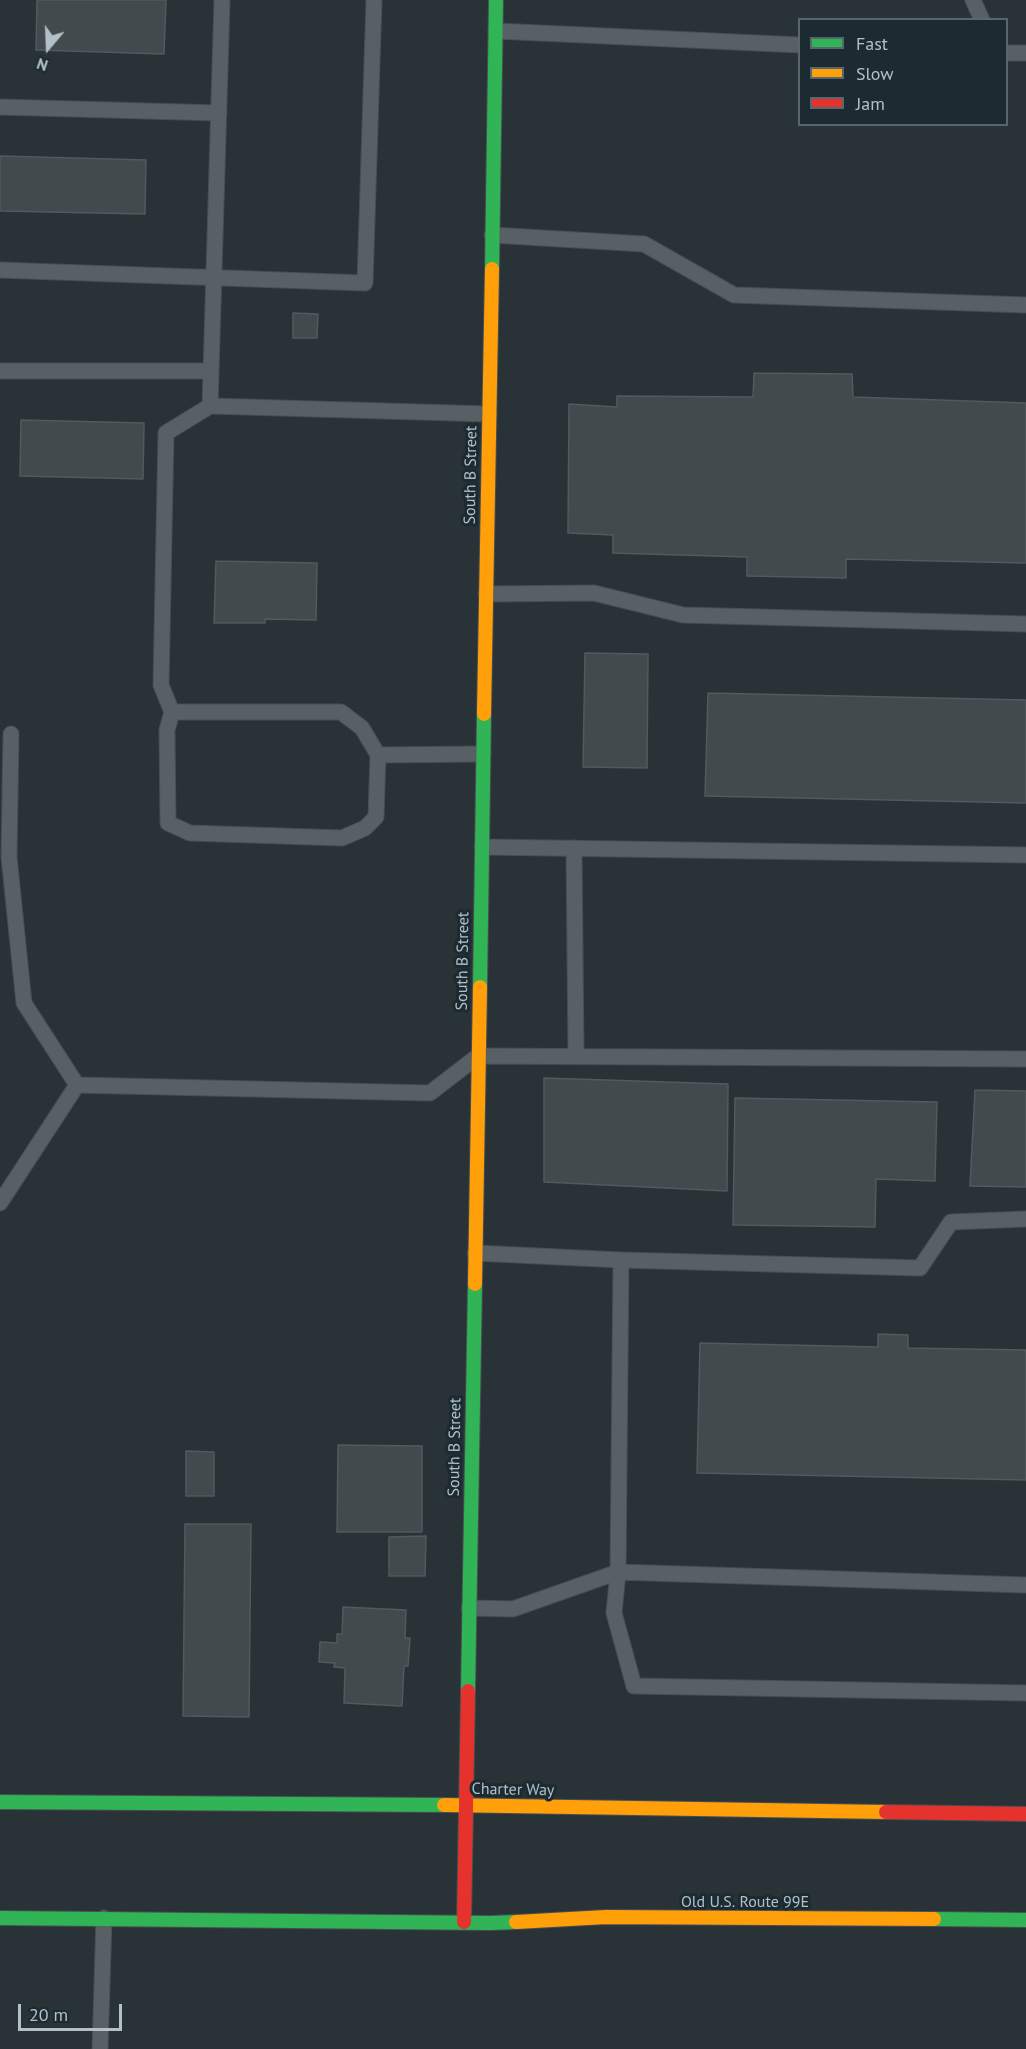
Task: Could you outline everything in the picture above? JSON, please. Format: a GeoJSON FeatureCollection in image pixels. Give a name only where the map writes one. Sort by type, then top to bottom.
{"type":"FeatureCollection","features":[{"type":"Feature","properties":{"kind":"main road","name":"South B Street"},"geometry":{"type":"LineString","coordinates":[[464,1922],[496,0]]}},
{"type":"Feature","properties":{"kind":"main road","name":"Charter Way"},"geometry":{"type":"LineString","coordinates":[[0,1802],[1026,1814]]}},
{"type":"Feature","properties":{"kind":"main road","name":"Old U.S. Route 99E"},"geometry":{"type":"LineString","coordinates":[[464,1922],[606,1917],[1026,1920]]}},
{"type":"Feature","properties":{"kind":"main road"},"geometry":{"type":"LineString","coordinates":[[0,1918],[464,1922]]}},
{"type":"Feature","properties":{"kind":"lane"},"geometry":{"type":"LineString","coordinates":[[210,406],[222,0]]}},
{"type":"Feature","properties":{"kind":"lane"},"geometry":{"type":"LineString","coordinates":[[0,270],[365,283],[374,0]]}},
{"type":"Feature","properties":{"kind":"lane"},"geometry":{"type":"LineString","coordinates":[[973,0],[981,18]]}},
{"type":"Feature","properties":{"kind":"lane"},"geometry":{"type":"LineString","coordinates":[[496,31],[798,45]]}},
{"type":"Feature","properties":{"kind":"lane"},"geometry":{"type":"LineString","coordinates":[[1008,52],[1026,53]]}},
{"type":"Feature","properties":{"kind":"lane"},"geometry":{"type":"LineString","coordinates":[[0,107],[219,112]]}},
{"type":"Feature","properties":{"kind":"lane"},"geometry":{"type":"LineString","coordinates":[[492,235],[644,244],[734,295],[1026,305]]}},
{"type":"Feature","properties":{"kind":"lane"},"geometry":{"type":"LineString","coordinates":[[0,371],[211,371]]}},
{"type":"Feature","properties":{"kind":"lane"},"geometry":{"type":"LineString","coordinates":[[172,712],[341,712],[362,728],[378,755],[376,817],[365,828],[342,838],[190,833],[168,823],[167,730],[172,712],[161,685],[166,433],[210,406],[489,414]]}},
{"type":"Feature","properties":{"kind":"lane"},"geometry":{"type":"LineString","coordinates":[[486,594],[594,593],[683,615],[1026,624]]}},
{"type":"Feature","properties":{"kind":"lane"},"geometry":{"type":"LineString","coordinates":[[11,734],[9,857],[24,1003],[77,1085]]}},
{"type":"Feature","properties":{"kind":"lane"},"geometry":{"type":"LineString","coordinates":[[378,755],[483,753]]}},
{"type":"Feature","properties":{"kind":"lane"},"geometry":{"type":"LineString","coordinates":[[482,847],[1026,855]]}},
{"type":"Feature","properties":{"kind":"lane"},"geometry":{"type":"LineString","coordinates":[[574,848],[576,1055]]}},
{"type":"Feature","properties":{"kind":"lane"},"geometry":{"type":"LineString","coordinates":[[77,1085],[430,1093],[478,1056],[1026,1059]]}},
{"type":"Feature","properties":{"kind":"lane"},"geometry":{"type":"LineString","coordinates":[[0,1203],[77,1085]]}},
{"type":"Feature","properties":{"kind":"lane"},"geometry":{"type":"LineString","coordinates":[[475,1253],[621,1260],[921,1268],[951,1222],[1026,1219]]}},
{"type":"Feature","properties":{"kind":"lane"},"geometry":{"type":"LineString","coordinates":[[621,1260],[618,1572],[614,1613],[634,1686],[1026,1693]]}},
{"type":"Feature","properties":{"kind":"lane"},"geometry":{"type":"LineString","coordinates":[[469,1608],[513,1609],[618,1572],[1026,1585]]}},
{"type":"Feature","properties":{"kind":"lane"},"geometry":{"type":"LineString","coordinates":[[100,2049],[104,1918]]}},
{"type":"Feature","properties":{"kind":"building"},"geometry":{"type":"Polygon","coordinates":[[[37,0],[166,0],[164,54],[36,50],[37,0]]]}},
{"type":"Feature","properties":{"kind":"building"},"geometry":{"type":"Polygon","coordinates":[[[0,156],[146,160],[145,214],[0,211],[0,156]]]}},
{"type":"Feature","properties":{"kind":"building"},"geometry":{"type":"Polygon","coordinates":[[[293,313],[318,314],[317,338],[293,338],[293,313]]]}},
{"type":"Feature","properties":{"kind":"building"},"geometry":{"type":"Polygon","coordinates":[[[754,373],[852,374],[853,397],[1026,403],[1026,563],[846,559],[846,578],[747,576],[747,557],[613,553],[613,535],[568,533],[569,404],[617,407],[617,396],[753,397],[754,373]]]}},
{"type":"Feature","properties":{"kind":"building"},"geometry":{"type":"Polygon","coordinates":[[[21,420],[144,423],[143,479],[20,476],[21,420]]]}},
{"type":"Feature","properties":{"kind":"building"},"geometry":{"type":"Polygon","coordinates":[[[216,561],[317,563],[316,620],[265,619],[265,623],[214,623],[216,561]]]}},
{"type":"Feature","properties":{"kind":"building"},"geometry":{"type":"Polygon","coordinates":[[[585,653],[648,654],[647,768],[583,767],[585,653]]]}},
{"type":"Feature","properties":{"kind":"building"},"geometry":{"type":"Polygon","coordinates":[[[708,693],[1026,700],[1026,803],[705,796],[708,693]]]}},
{"type":"Feature","properties":{"kind":"building"},"geometry":{"type":"Polygon","coordinates":[[[544,1078],[728,1084],[727,1191],[544,1182],[544,1078]]]}},
{"type":"Feature","properties":{"kind":"building"},"geometry":{"type":"Polygon","coordinates":[[[975,1090],[1026,1091],[1026,1187],[970,1186],[975,1090]]]}},
{"type":"Feature","properties":{"kind":"building"},"geometry":{"type":"Polygon","coordinates":[[[735,1098],[937,1102],[935,1181],[876,1179],[875,1227],[733,1225],[735,1098]]]}},
{"type":"Feature","properties":{"kind":"building"},"geometry":{"type":"Polygon","coordinates":[[[878,1334],[908,1335],[908,1348],[1026,1350],[1026,1480],[697,1473],[700,1343],[878,1347],[878,1334]]]}},
{"type":"Feature","properties":{"kind":"building"},"geometry":{"type":"Polygon","coordinates":[[[338,1445],[422,1446],[422,1532],[337,1532],[338,1445]]]}},
{"type":"Feature","properties":{"kind":"building"},"geometry":{"type":"Polygon","coordinates":[[[186,1451],[214,1452],[214,1496],[186,1496],[186,1451]]]}},
{"type":"Feature","properties":{"kind":"building"},"geometry":{"type":"Polygon","coordinates":[[[185,1524],[251,1524],[249,1717],[183,1716],[185,1524]]]}},
{"type":"Feature","properties":{"kind":"building"},"geometry":{"type":"Polygon","coordinates":[[[426,1536],[425,1576],[389,1576],[389,1537],[426,1536]]]}},
{"type":"Feature","properties":{"kind":"building"},"geometry":{"type":"Polygon","coordinates":[[[343,1607],[406,1610],[405,1638],[410,1638],[408,1666],[404,1666],[402,1706],[344,1703],[345,1668],[334,1667],[335,1663],[319,1662],[320,1642],[337,1643],[337,1634],[342,1634],[343,1607]]]}},
{"type":"Feature","properties":{"kind":"traffic: fast"},"geometry":{"type":"LineString","coordinates":[[492,269],[496,0]]}},
{"type":"Feature","properties":{"kind":"traffic: fast"},"geometry":{"type":"LineString","coordinates":[[480,987],[484,714]]}},
{"type":"Feature","properties":{"kind":"traffic: fast"},"geometry":{"type":"LineString","coordinates":[[468,1691],[475,1284]]}},
{"type":"Feature","properties":{"kind":"traffic: fast"},"geometry":{"type":"LineString","coordinates":[[0,1802],[444,1805]]}},
{"type":"Feature","properties":{"kind":"traffic: fast"},"geometry":{"type":"LineString","coordinates":[[0,1918],[516,1922]]}},
{"type":"Feature","properties":{"kind":"traffic: fast"},"geometry":{"type":"LineString","coordinates":[[934,1919],[1026,1920]]}},
{"type":"Feature","properties":{"kind":"traffic: slow"},"geometry":{"type":"LineString","coordinates":[[484,714],[492,269]]}},
{"type":"Feature","properties":{"kind":"traffic: slow"},"geometry":{"type":"LineString","coordinates":[[475,1284],[480,987]]}},
{"type":"Feature","properties":{"kind":"traffic: slow"},"geometry":{"type":"LineString","coordinates":[[444,1805],[886,1812]]}},
{"type":"Feature","properties":{"kind":"traffic: slow"},"geometry":{"type":"LineString","coordinates":[[516,1922],[606,1917],[934,1919]]}},
{"type":"Feature","properties":{"kind":"traffic: jam"},"geometry":{"type":"LineString","coordinates":[[464,1922],[468,1691]]}},
{"type":"Feature","properties":{"kind":"traffic: jam"},"geometry":{"type":"LineString","coordinates":[[886,1812],[1026,1814]]}}]}
